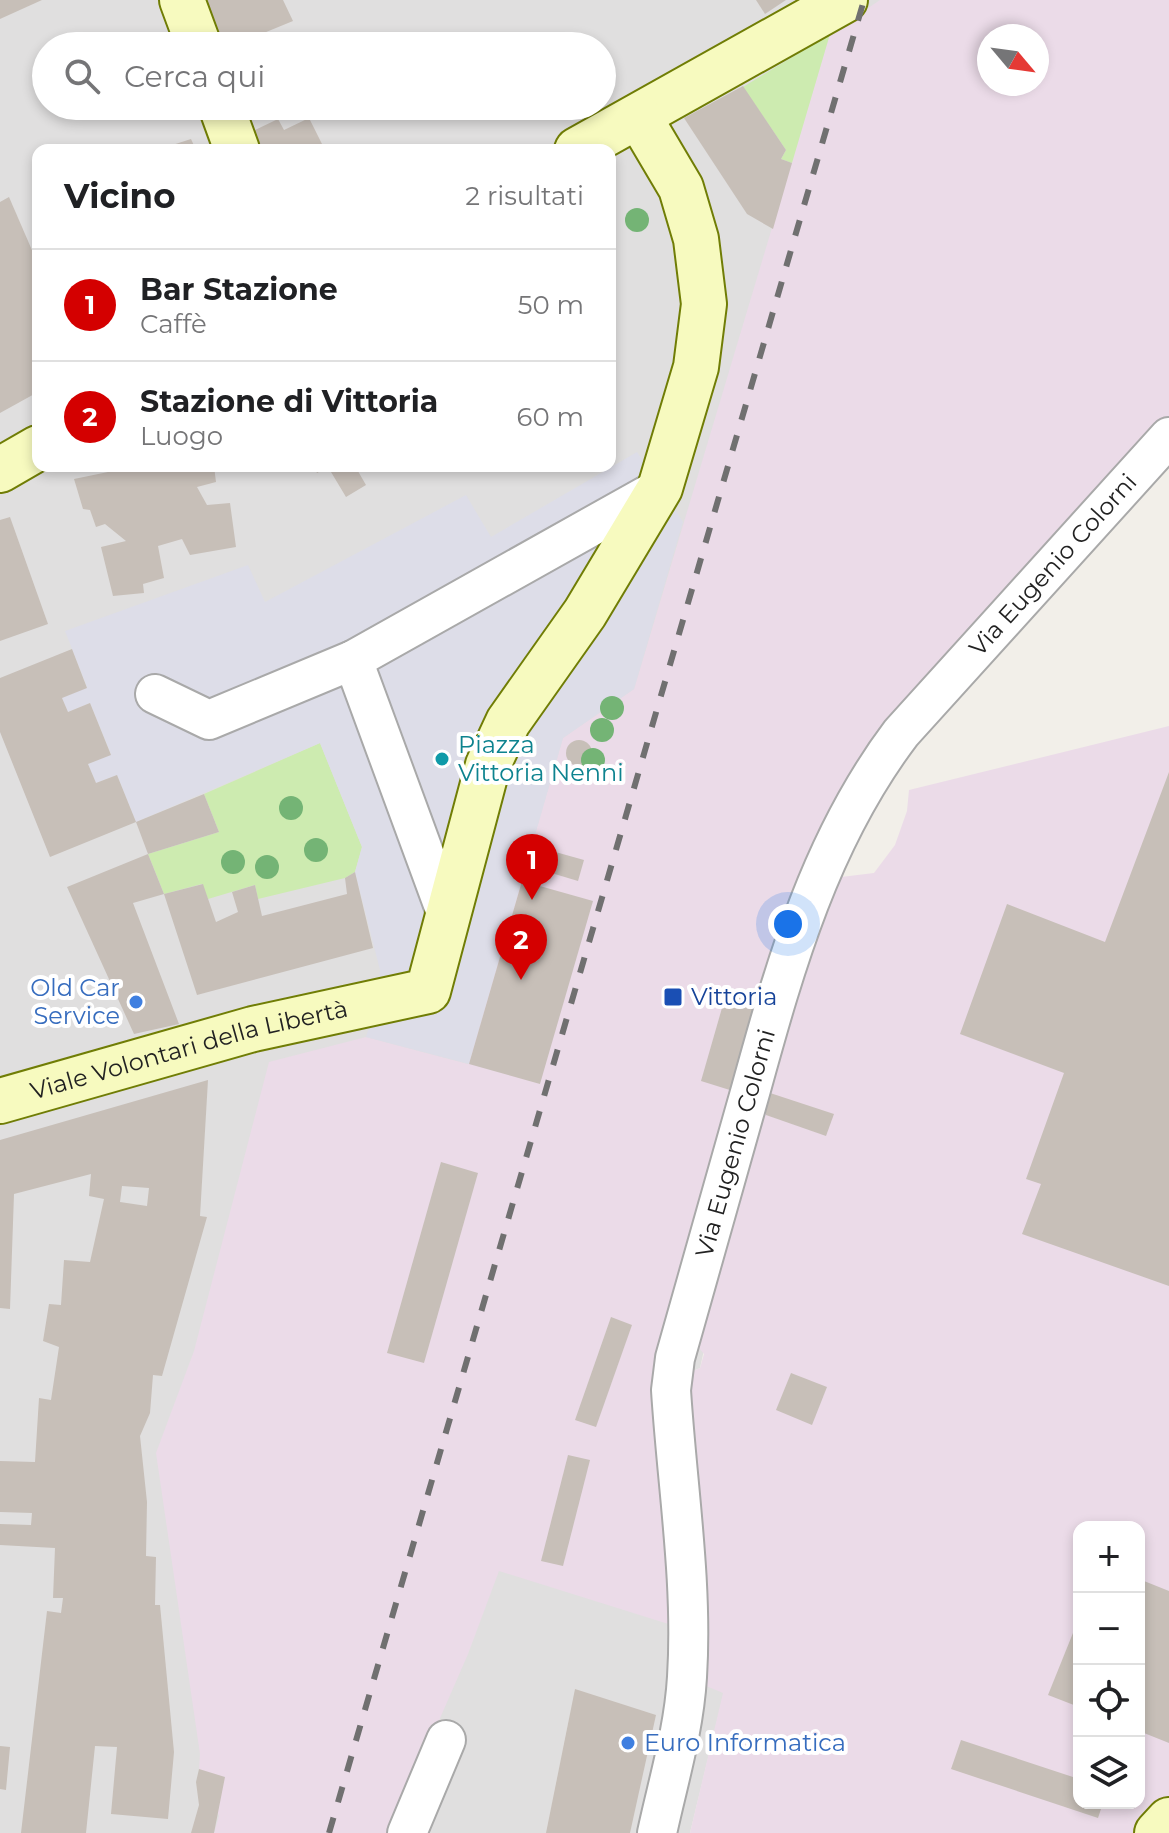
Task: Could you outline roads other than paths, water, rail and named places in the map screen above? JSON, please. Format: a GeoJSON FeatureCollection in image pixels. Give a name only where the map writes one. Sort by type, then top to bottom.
{"type":"FeatureCollection","features":[{"type":"Feature","properties":{"kind":"street"},"geometry":{"type":"LineString","coordinates":[[182,0],[194,32]]}},
{"type":"Feature","properties":{"kind":"street"},"geometry":{"type":"LineString","coordinates":[[588,144],[827,5]]}},
{"type":"Feature","properties":{"kind":"street"},"geometry":{"type":"LineString","coordinates":[[448,918],[497,743],[508,722],[622,556],[660,488],[696,367],[704,304],[696,239],[681,188],[639,117]]}},
{"type":"Feature","properties":{"kind":"street"},"geometry":{"type":"LineString","coordinates":[[226,120],[235,144]]}},
{"type":"Feature","properties":{"kind":"street","name":"Via Eugenio Colorni"},"geometry":{"type":"LineString","coordinates":[[657,1833],[681,1726],[687,1679],[689,1605],[671,1390],[675,1358],[793,943],[838,834],[887,751],[1169,437]]}},
{"type":"Feature","properties":{"kind":"street"},"geometry":{"type":"LineString","coordinates":[[0,470],[32,451]]}},
{"type":"Feature","properties":{"kind":"street"},"geometry":{"type":"LineString","coordinates":[[155,694],[209,720],[353,660],[660,488]]}},
{"type":"Feature","properties":{"kind":"street"},"geometry":{"type":"LineString","coordinates":[[353,660],[448,918]]}},
{"type":"Feature","properties":{"kind":"street","name":"Viale Volontari della Libertà"},"geometry":{"type":"LineString","coordinates":[[0,1101],[253,1029],[428,991],[448,918]]}},
{"type":"Feature","properties":{"kind":"street"},"geometry":{"type":"LineString","coordinates":[[407,1833],[446,1740]]}},
{"type":"Feature","properties":{"kind":"street"},"geometry":{"type":"LineString","coordinates":[[1157,1833],[1169,1820]]}},
{"type":"Feature","properties":{"kind":"railway"},"geometry":{"type":"LineString","coordinates":[[329,1833],[864,0]]}},
{"type":"Feature","properties":{"kind":"place","name":"Piazza Vittoria Nenni"},"geometry":{"type":"Point","coordinates":[442,759]}},
{"type":"Feature","properties":{"kind":"place","name":"Bar Stazione"},"geometry":{"type":"Point","coordinates":[532,900]}},
{"type":"Feature","properties":{"kind":"place","name":"Stazione di Vittoria"},"geometry":{"type":"Point","coordinates":[521,980]}},
{"type":"Feature","properties":{"kind":"place","name":"Vittoria"},"geometry":{"type":"Point","coordinates":[673,997]}},
{"type":"Feature","properties":{"kind":"place","name":"Old Car Service"},"geometry":{"type":"Point","coordinates":[136,1002]}},
{"type":"Feature","properties":{"kind":"place","name":"Euro Informatica"},"geometry":{"type":"Point","coordinates":[628,1743]}}]}
